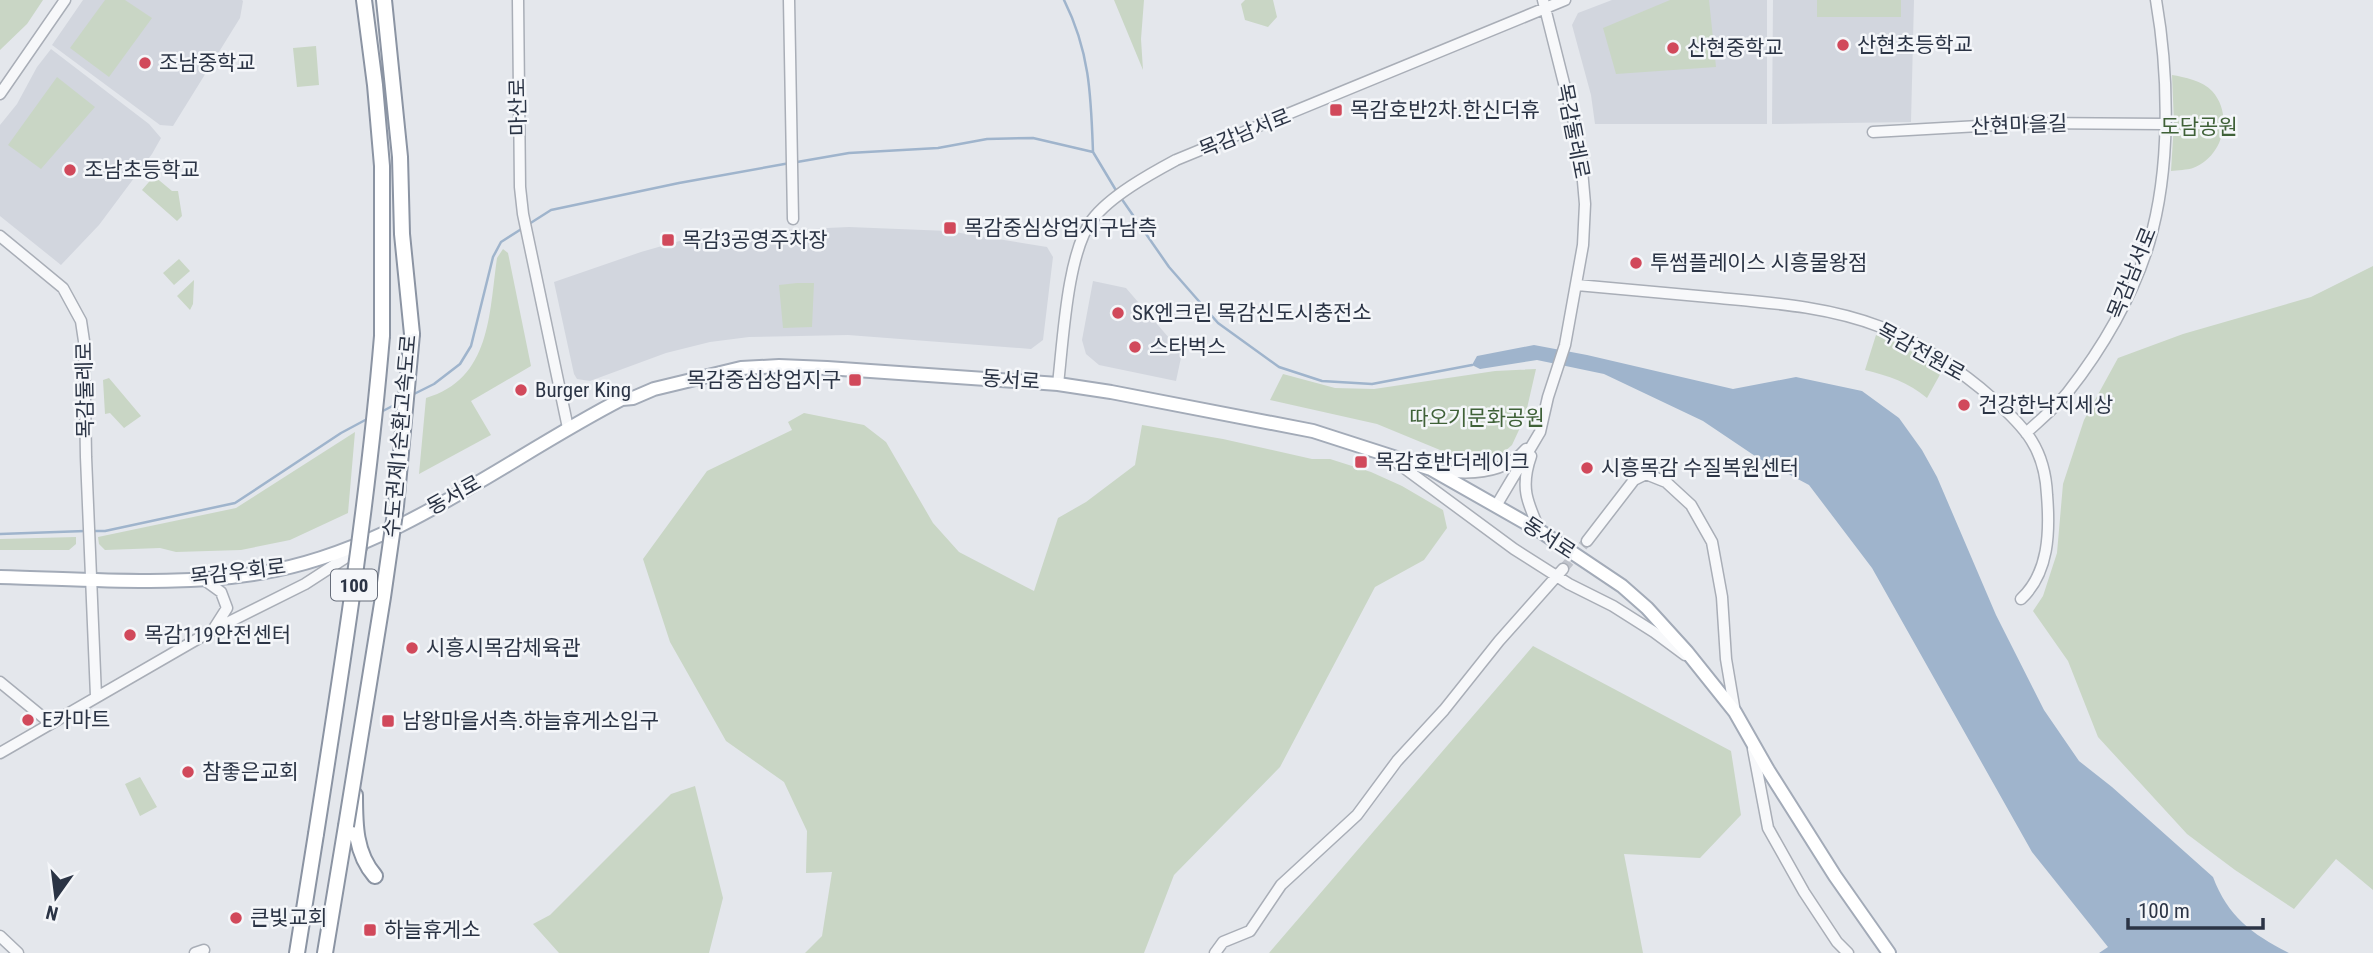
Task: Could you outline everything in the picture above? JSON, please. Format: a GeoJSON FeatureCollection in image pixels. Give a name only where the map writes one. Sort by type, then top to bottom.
{"type":"FeatureCollection","features":[{"type":"Feature","properties":{"kind":"highway","name":"수도권제1순환고속도로"},"geometry":{"type":"LineString","coordinates":[[297,953],[363,522],[374,437],[382,336],[382,166],[364,0]]}},
{"type":"Feature","properties":{"kind":"highway","name":"수도권제1순환고속도로"},"geometry":{"type":"LineString","coordinates":[[325,953],[396,506],[412,334],[402,234],[400,157],[384,0]]}},
{"type":"Feature","properties":{"kind":"highway"},"geometry":{"type":"LineString","coordinates":[[358,757],[355,820],[363,860],[375,876]]}},
{"type":"Feature","properties":{"kind":"main road","name":"동서로"},"geometry":{"type":"LineString","coordinates":[[382,535],[622,399],[741,368],[827,368],[1058,384],[1300,429],[1432,469],[1540,531],[1622,586],[1647,608],[1735,712],[1835,876],[1889,953]]}},
{"type":"Feature","properties":{"kind":"main road","name":"목감우회로"},"geometry":{"type":"LineString","coordinates":[[0,577],[203,579],[276,570],[315,560],[382,535]]}},
{"type":"Feature","properties":{"kind":"street"},"geometry":{"type":"LineString","coordinates":[[0,94],[65,0]]}},
{"type":"Feature","properties":{"kind":"street","name":"마산로"},"geometry":{"type":"LineString","coordinates":[[518,0],[520,187],[523,214],[568,428]]}},
{"type":"Feature","properties":{"kind":"street"},"geometry":{"type":"LineString","coordinates":[[789,0],[793,219]]}},
{"type":"Feature","properties":{"kind":"street","name":"목감남서로"},"geometry":{"type":"LineString","coordinates":[[1058,384],[1072,280],[1080,247],[1091,221],[1126,190],[1176,160],[1544,4],[1565,0]]}},
{"type":"Feature","properties":{"kind":"street","name":"목감남서로"},"geometry":{"type":"LineString","coordinates":[[2026,433],[2066,395],[2089,364],[2124,303],[2149,244],[2159,199],[2164,124],[2164,88],[2156,0]]}},
{"type":"Feature","properties":{"kind":"street","name":"목감둘레로"},"geometry":{"type":"LineString","coordinates":[[1540,432],[1574,306],[1583,245],[1585,204],[1580,147],[1544,4]]}},
{"type":"Feature","properties":{"kind":"street","name":"산현마을길"},"geometry":{"type":"LineString","coordinates":[[1873,132],[2032,123],[2164,124]]}},
{"type":"Feature","properties":{"kind":"street","name":"목감둘레로"},"geometry":{"type":"LineString","coordinates":[[0,236],[63,288],[81,321],[84,341],[90,579]]}},
{"type":"Feature","properties":{"kind":"street","name":"목감전원로"},"geometry":{"type":"LineString","coordinates":[[1577,285],[1790,304],[1831,312],[1882,327],[1976,383],[2008,411],[2026,433],[2042,457],[2046,475],[2046,548],[2034,587],[2021,600]]}},
{"type":"Feature","properties":{"kind":"street"},"geometry":{"type":"LineString","coordinates":[[1432,469],[1467,473],[1494,469],[1509,463],[1522,453],[1540,432]]}},
{"type":"Feature","properties":{"kind":"street"},"geometry":{"type":"LineString","coordinates":[[1496,506],[1540,432]]}},
{"type":"Feature","properties":{"kind":"street"},"geometry":{"type":"LineString","coordinates":[[1540,432],[1525,484],[1525,496],[1540,531]]}},
{"type":"Feature","properties":{"kind":"street"},"geometry":{"type":"LineString","coordinates":[[1383,453],[1514,549],[1614,606],[1698,666]]}},
{"type":"Feature","properties":{"kind":"street"},"geometry":{"type":"LineString","coordinates":[[1587,541],[1633,480],[1646,474],[1666,482],[1691,505],[1712,542],[1722,597],[1726,659],[1735,712]]}},
{"type":"Feature","properties":{"kind":"street","name":"동서로"},"geometry":{"type":"LineString","coordinates":[[0,752],[213,631],[305,584],[382,535]]}},
{"type":"Feature","properties":{"kind":"street"},"geometry":{"type":"LineString","coordinates":[[1215,953],[1223,942],[1250,931],[1281,885],[1357,815],[1397,761],[1444,710],[1499,641],[1560,573]]}},
{"type":"Feature","properties":{"kind":"street"},"geometry":{"type":"LineString","coordinates":[[90,579],[96,696]]}},
{"type":"Feature","properties":{"kind":"street"},"geometry":{"type":"LineString","coordinates":[[203,579],[222,592],[226,608],[213,631]]}},
{"type":"Feature","properties":{"kind":"street"},"geometry":{"type":"LineString","coordinates":[[0,681],[50,723]]}},
{"type":"Feature","properties":{"kind":"street"},"geometry":{"type":"LineString","coordinates":[[1751,738],[1768,828],[1804,892],[1837,942],[1848,953]]}},
{"type":"Feature","properties":{"kind":"street"},"geometry":{"type":"LineString","coordinates":[[0,936],[17,953]]}},
{"type":"Feature","properties":{"kind":"shaded area","name":"조남중학교"},"geometry":{"type":"Polygon","coordinates":[[[83,0],[243,1],[240,18],[173,126],[160,125],[52,45],[83,0]]]}},
{"type":"Feature","properties":{"kind":"shaded area","name":"산현중학교"},"geometry":{"type":"Polygon","coordinates":[[[1612,0],[1767,0],[1767,124],[1595,124],[1591,95],[1572,25],[1578,13],[1612,0]]]}},
{"type":"Feature","properties":{"kind":"shaded area","name":"산현초등학교"},"geometry":{"type":"Polygon","coordinates":[[[1773,0],[1914,0],[1911,122],[1772,124],[1773,0]]]}},
{"type":"Feature","properties":{"kind":"shaded area","name":"조남초등학교"},"geometry":{"type":"Polygon","coordinates":[[[51,49],[149,124],[161,138],[99,225],[61,265],[0,216],[0,125],[17,104],[37,67],[51,49]]]}},
{"type":"Feature","properties":{"kind":"shaded area"},"geometry":{"type":"Polygon","coordinates":[[[849,227],[948,231],[1047,247],[1053,257],[1043,340],[1031,349],[848,335],[749,337],[710,342],[666,353],[590,381],[577,379],[574,374],[554,282],[683,240],[722,233],[849,227]]]}},
{"type":"Feature","properties":{"kind":"shaded area"},"geometry":{"type":"Polygon","coordinates":[[[1093,281],[1126,288],[1182,353],[1176,381],[1099,365],[1086,354],[1082,340],[1093,281]]]}},
{"type":"Feature","properties":{"kind":"green space"},"geometry":{"type":"Polygon","coordinates":[[[0,0],[43,0],[27,24],[0,50],[0,0]]]}},
{"type":"Feature","properties":{"kind":"green space"},"geometry":{"type":"Polygon","coordinates":[[[105,0],[125,0],[152,18],[109,77],[70,48],[105,0]]]}},
{"type":"Feature","properties":{"kind":"green space"},"geometry":{"type":"Polygon","coordinates":[[[1114,0],[1144,0],[1141,39],[1143,70],[1114,0]]]}},
{"type":"Feature","properties":{"kind":"green space"},"geometry":{"type":"Polygon","coordinates":[[[1245,0],[1273,0],[1277,17],[1268,27],[1245,20],[1241,4],[1245,0]]]}},
{"type":"Feature","properties":{"kind":"green space"},"geometry":{"type":"Polygon","coordinates":[[[1670,0],[1709,0],[1716,67],[1616,74],[1603,28],[1670,0]]]}},
{"type":"Feature","properties":{"kind":"green space"},"geometry":{"type":"Polygon","coordinates":[[[1817,0],[1901,0],[1901,17],[1817,17],[1817,0]]]}},
{"type":"Feature","properties":{"kind":"green space"},"geometry":{"type":"Polygon","coordinates":[[[316,46],[319,85],[297,87],[293,48],[316,46]]]}},
{"type":"Feature","properties":{"kind":"green space","name":"도담공원"},"geometry":{"type":"Polygon","coordinates":[[[2172,75],[2199,82],[2212,91],[2219,101],[2224,123],[2218,145],[2212,155],[2191,169],[2171,171],[2174,123],[2172,75]]]}},
{"type":"Feature","properties":{"kind":"green space"},"geometry":{"type":"Polygon","coordinates":[[[57,77],[95,107],[41,169],[8,145],[57,77]]]}},
{"type":"Feature","properties":{"kind":"green space"},"geometry":{"type":"Polygon","coordinates":[[[154,176],[172,191],[178,191],[182,216],[177,221],[142,190],[154,176]]]}},
{"type":"Feature","properties":{"kind":"green space"},"geometry":{"type":"Polygon","coordinates":[[[503,249],[508,253],[531,366],[471,401],[491,435],[419,474],[426,398],[447,389],[463,376],[475,360],[488,322],[497,258],[503,249]]]}},
{"type":"Feature","properties":{"kind":"green space"},"geometry":{"type":"Polygon","coordinates":[[[179,259],[190,271],[174,285],[163,273],[179,259]]]}},
{"type":"Feature","properties":{"kind":"green space"},"geometry":{"type":"Polygon","coordinates":[[[2373,266],[2373,890],[2336,859],[2294,909],[2187,834],[2098,737],[2068,661],[2033,611],[2043,596],[2057,553],[2063,484],[2084,420],[2118,358],[2183,334],[2311,297],[2373,266]]]}},
{"type":"Feature","properties":{"kind":"green space"},"geometry":{"type":"Polygon","coordinates":[[[194,280],[193,304],[190,310],[177,296],[194,280]]]}},
{"type":"Feature","properties":{"kind":"green space"},"geometry":{"type":"Polygon","coordinates":[[[814,283],[812,327],[783,328],[779,285],[814,283]]]}},
{"type":"Feature","properties":{"kind":"green space"},"geometry":{"type":"Polygon","coordinates":[[[1876,335],[1900,344],[1942,371],[1927,398],[1898,380],[1865,370],[1876,335]]]}},
{"type":"Feature","properties":{"kind":"green space","name":"따오기문화공원"},"geometry":{"type":"Polygon","coordinates":[[[1536,369],[1525,417],[1512,445],[1495,460],[1473,461],[1457,457],[1377,424],[1270,400],[1283,374],[1335,388],[1374,389],[1495,371],[1536,369]]]}},
{"type":"Feature","properties":{"kind":"green space"},"geometry":{"type":"Polygon","coordinates":[[[109,378],[141,416],[124,428],[110,413],[105,414],[103,380],[109,378]]]}},
{"type":"Feature","properties":{"kind":"green space"},"geometry":{"type":"Polygon","coordinates":[[[804,413],[864,425],[886,442],[933,523],[959,552],[1034,591],[1058,518],[1086,502],[1135,465],[1142,425],[1223,439],[1312,459],[1330,459],[1371,472],[1443,510],[1447,528],[1424,560],[1375,587],[1280,767],[1174,875],[1144,953],[805,953],[822,936],[832,872],[806,873],[807,831],[784,782],[726,741],[670,642],[643,559],[707,471],[792,430],[788,422],[804,413]]]}},
{"type":"Feature","properties":{"kind":"green space"},"geometry":{"type":"Polygon","coordinates":[[[355,432],[348,513],[290,540],[241,550],[176,552],[160,548],[105,550],[99,544],[98,537],[236,508],[355,432]]]}},
{"type":"Feature","properties":{"kind":"green space"},"geometry":{"type":"Polygon","coordinates":[[[76,537],[76,544],[69,550],[0,550],[0,539],[76,537]]]}},
{"type":"Feature","properties":{"kind":"green space"},"geometry":{"type":"Polygon","coordinates":[[[1533,646],[1731,751],[1741,815],[1700,858],[1624,854],[1643,953],[1269,953],[1533,646]]]}},
{"type":"Feature","properties":{"kind":"green space"},"geometry":{"type":"Polygon","coordinates":[[[140,777],[157,807],[140,816],[125,784],[140,777]]]}},
{"type":"Feature","properties":{"kind":"green space"},"geometry":{"type":"Polygon","coordinates":[[[695,786],[723,898],[709,953],[559,953],[533,924],[550,915],[671,794],[695,786]]]}},
{"type":"Feature","properties":{"kind":"water"},"geometry":{"type":"Polygon","coordinates":[[[1534,345],[1733,389],[1796,377],[1862,391],[1899,418],[1937,477],[1996,615],[2044,710],[2079,761],[2213,877],[2226,903],[2243,923],[2289,953],[2099,953],[2108,947],[2032,852],[1872,568],[1809,485],[1758,458],[1703,421],[1604,374],[1537,360],[1480,369],[1472,365],[1477,356],[1534,345]]]}},
{"type":"Feature","properties":{"kind":"waterway"},"geometry":{"type":"LineString","coordinates":[[1064,0],[1073,19],[1088,74],[1093,152]]}},
{"type":"Feature","properties":{"kind":"waterway"},"geometry":{"type":"LineString","coordinates":[[797,162],[849,153],[938,148],[987,139],[1033,138],[1093,152],[1117,192]]}},
{"type":"Feature","properties":{"kind":"waterway"},"geometry":{"type":"LineString","coordinates":[[529,224],[551,210],[790,163]]}},
{"type":"Feature","properties":{"kind":"waterway"},"geometry":{"type":"LineString","coordinates":[[1121,198],[1169,267],[1218,323],[1279,367],[1322,381],[1372,384],[1472,365]]}},
{"type":"Feature","properties":{"kind":"waterway"},"geometry":{"type":"LineString","coordinates":[[412,395],[434,384],[460,364],[471,346],[493,257],[501,242],[523,228]]}},
{"type":"Feature","properties":{"kind":"waterway"},"geometry":{"type":"LineString","coordinates":[[381,412],[400,402]]}},
{"type":"Feature","properties":{"kind":"waterway"},"geometry":{"type":"LineString","coordinates":[[92,531],[105,531],[235,503],[341,433],[369,418]]}},
{"type":"Feature","properties":{"kind":"waterway"},"geometry":{"type":"LineString","coordinates":[[0,534],[85,531]]}},
{"type":"Feature","properties":{"kind":"tunnel"},"geometry":{"type":"LineString","coordinates":[[1563,569],[1587,541]]}},
{"type":"Feature","properties":{"kind":"place","name":"산현초등학교"},"geometry":{"type":"Point","coordinates":[1843,45]}},
{"type":"Feature","properties":{"kind":"place","name":"산현중학교"},"geometry":{"type":"Point","coordinates":[1673,48]}},
{"type":"Feature","properties":{"kind":"place","name":"조남중학교"},"geometry":{"type":"Point","coordinates":[145,63]}},
{"type":"Feature","properties":{"kind":"place","name":"목감호반2차.한신더휴"},"geometry":{"type":"Point","coordinates":[1336,110]}},
{"type":"Feature","properties":{"kind":"place","name":"조남초등학교"},"geometry":{"type":"Point","coordinates":[70,170]}},
{"type":"Feature","properties":{"kind":"place","name":"목감중심상업지구남측"},"geometry":{"type":"Point","coordinates":[950,228]}},
{"type":"Feature","properties":{"kind":"place","name":"목감3공영주차장"},"geometry":{"type":"Point","coordinates":[668,240]}},
{"type":"Feature","properties":{"kind":"place","name":"투썸플레이스 시흥물왕점"},"geometry":{"type":"Point","coordinates":[1636,263]}},
{"type":"Feature","properties":{"kind":"place","name":"SK엔크린 목감신도시충전소"},"geometry":{"type":"Point","coordinates":[1118,313]}},
{"type":"Feature","properties":{"kind":"place","name":"스타벅스"},"geometry":{"type":"Point","coordinates":[1135,347]}},
{"type":"Feature","properties":{"kind":"place","name":"목감중심상업지구"},"geometry":{"type":"Point","coordinates":[855,380]}},
{"type":"Feature","properties":{"kind":"place","name":"Burger King"},"geometry":{"type":"Point","coordinates":[521,390]}},
{"type":"Feature","properties":{"kind":"place","name":"건강한낙지세상"},"geometry":{"type":"Point","coordinates":[1964,405]}},
{"type":"Feature","properties":{"kind":"place","name":"목감호반더레이크"},"geometry":{"type":"Point","coordinates":[1361,462]}},
{"type":"Feature","properties":{"kind":"place","name":"시흥목감 수질복원센터"},"geometry":{"type":"Point","coordinates":[1587,468]}},
{"type":"Feature","properties":{"kind":"place","name":"목감119안전센터"},"geometry":{"type":"Point","coordinates":[130,635]}},
{"type":"Feature","properties":{"kind":"place","name":"시흥시목감체육관"},"geometry":{"type":"Point","coordinates":[412,648]}},
{"type":"Feature","properties":{"kind":"place","name":"E카마트"},"geometry":{"type":"Point","coordinates":[28,720]}},
{"type":"Feature","properties":{"kind":"place","name":"남왕마을서측.하늘휴게소입구"},"geometry":{"type":"Point","coordinates":[388,721]}},
{"type":"Feature","properties":{"kind":"place","name":"참좋은교회"},"geometry":{"type":"Point","coordinates":[188,772]}},
{"type":"Feature","properties":{"kind":"place","name":"큰빛교회"},"geometry":{"type":"Point","coordinates":[236,918]}},
{"type":"Feature","properties":{"kind":"place","name":"하늘휴게소"},"geometry":{"type":"Point","coordinates":[370,930]}}]}
